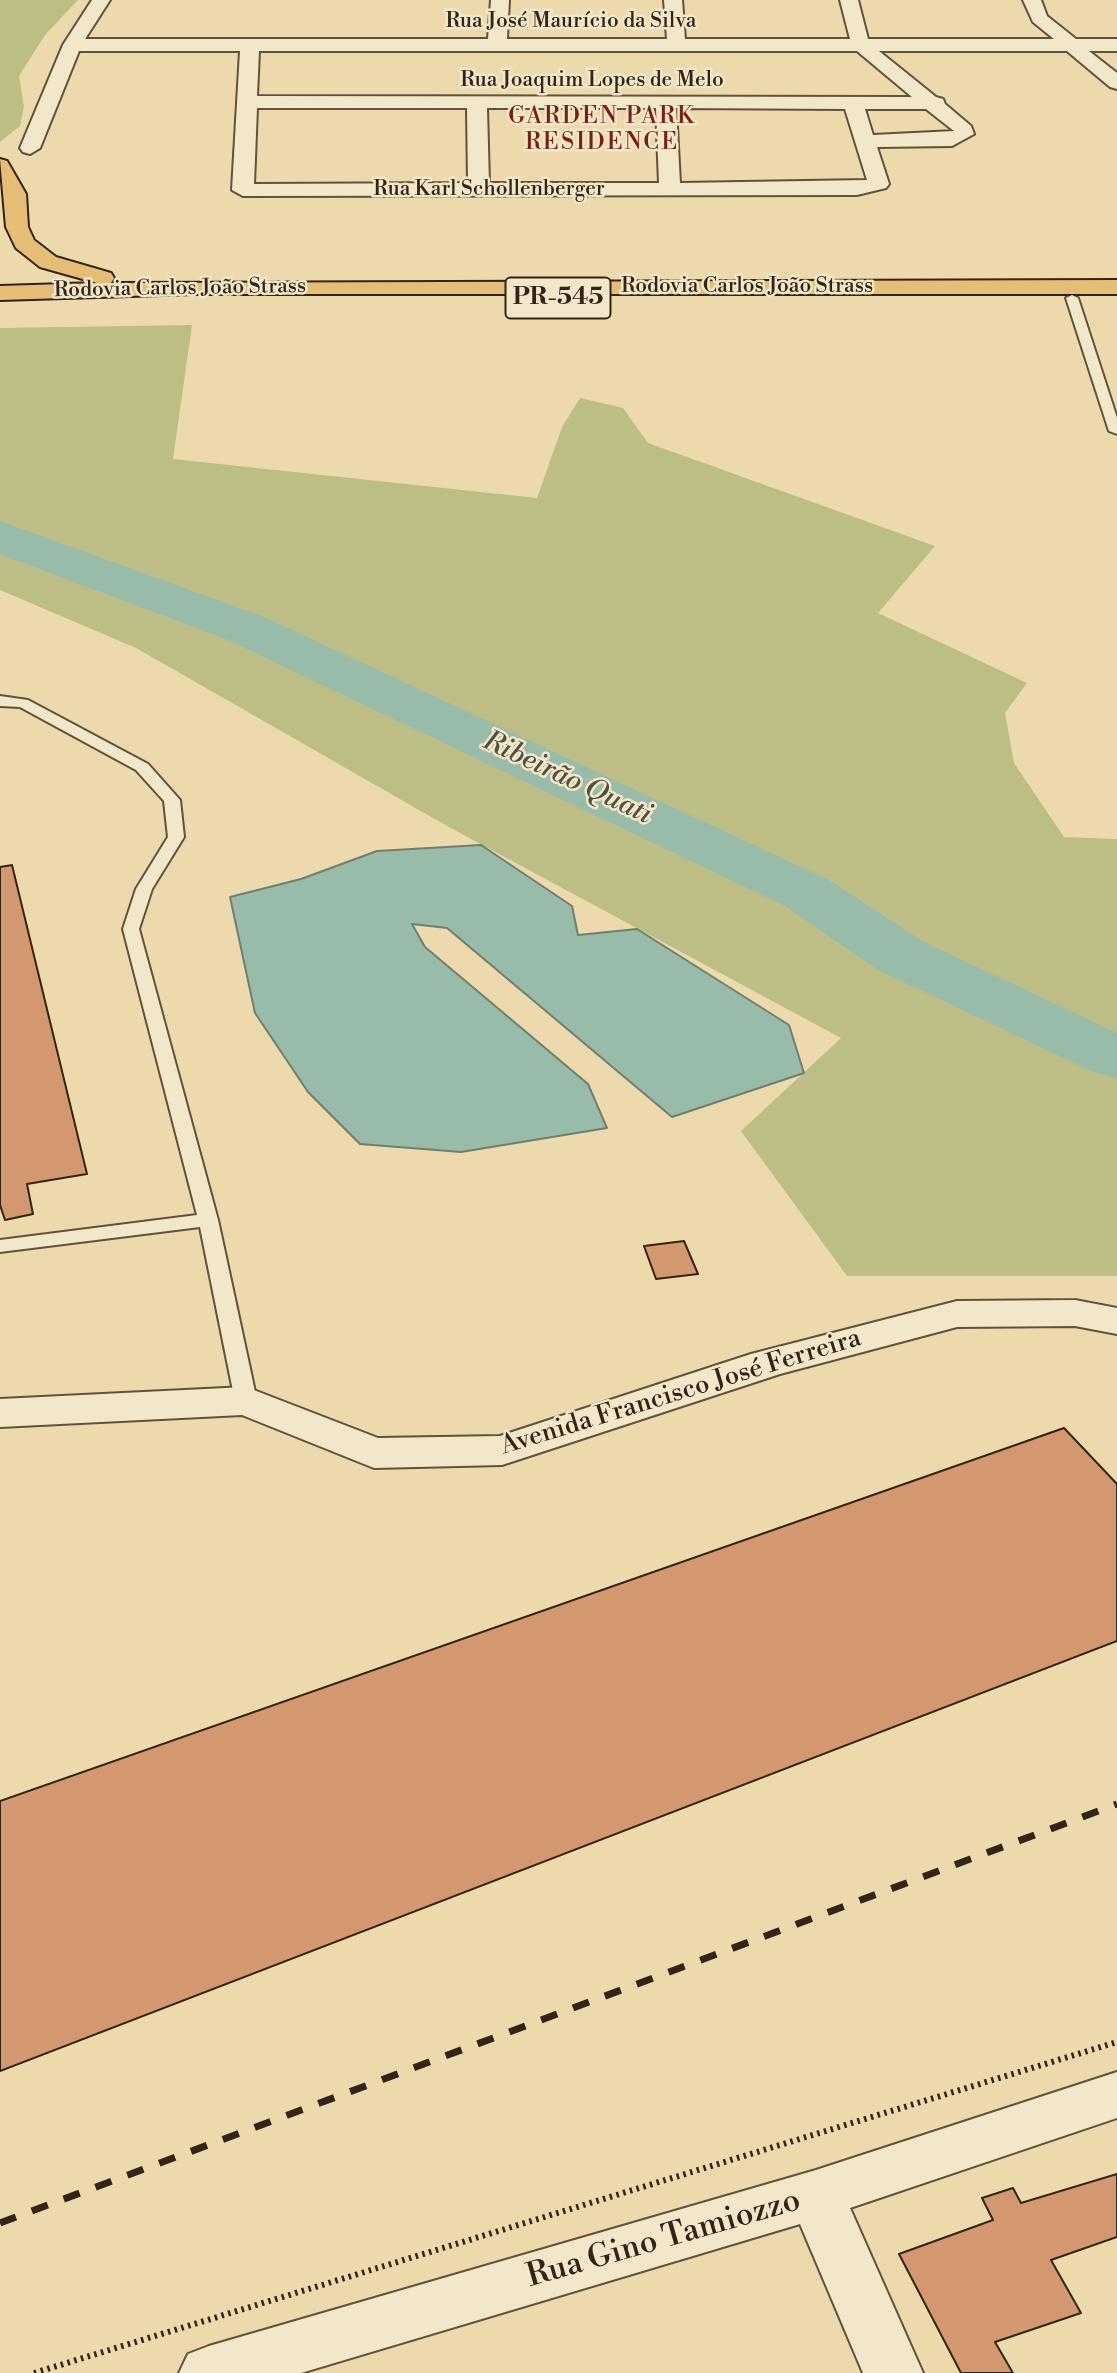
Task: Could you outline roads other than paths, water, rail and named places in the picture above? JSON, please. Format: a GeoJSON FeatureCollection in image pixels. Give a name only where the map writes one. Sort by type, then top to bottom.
{"type":"FeatureCollection","features":[{"type":"Feature","properties":{"kind":"highway"},"geometry":{"type":"LineString","coordinates":[[0,165],[15,194],[20,236],[34,254],[56,265],[87,275],[195,287]]}},
{"type":"Feature","properties":{"kind":"highway","name":"Rodovia Carlos João Strass"},"geometry":{"type":"LineString","coordinates":[[0,293],[195,287],[1117,287]]}},
{"type":"Feature","properties":{"kind":"highway","name":"Rodovia Carlos João Strass"},"geometry":{"type":"LineString","coordinates":[[0,303],[167,298],[1117,298]]}},
{"type":"Feature","properties":{"kind":"street"},"geometry":{"type":"LineString","coordinates":[[30,148],[72,45],[101,0]]}},
{"type":"Feature","properties":{"kind":"street"},"geometry":{"type":"LineString","coordinates":[[498,45],[500,0]]}},
{"type":"Feature","properties":{"kind":"street"},"geometry":{"type":"LineString","coordinates":[[673,0],[676,43]]}},
{"type":"Feature","properties":{"kind":"street"},"geometry":{"type":"LineString","coordinates":[[849,0],[860,44],[936,103],[964,130],[964,135],[953,140],[864,141],[853,103]]}},
{"type":"Feature","properties":{"kind":"street"},"geometry":{"type":"LineString","coordinates":[[1032,0],[1040,18],[1117,83]]}},
{"type":"Feature","properties":{"kind":"street","name":"Rua José Maurício da Silva"},"geometry":{"type":"LineString","coordinates":[[72,45],[1117,45]]}},
{"type":"Feature","properties":{"kind":"street","name":"Rua Karl Schollenberger"},"geometry":{"type":"LineString","coordinates":[[250,45],[243,190],[857,189],[879,184],[864,141]]}},
{"type":"Feature","properties":{"kind":"street","name":"Rua Joaquim Lopes de Melo"},"geometry":{"type":"LineString","coordinates":[[247,102],[936,103]]}},
{"type":"Feature","properties":{"kind":"street"},"geometry":{"type":"LineString","coordinates":[[477,104],[479,190]]}},
{"type":"Feature","properties":{"kind":"street"},"geometry":{"type":"LineString","coordinates":[[666,104],[670,190]]}},
{"type":"Feature","properties":{"kind":"street","name":"Avenida Francisco José Ferreira"},"geometry":{"type":"LineString","coordinates":[[0,1413],[246,1401],[374,1453],[502,1450],[766,1364],[957,1314],[1075,1313],[1117,1321]]}},
{"type":"Feature","properties":{"kind":"street","name":"Rua Gino Tamiozzo"},"geometry":{"type":"LineString","coordinates":[[209,2373],[816,2195],[1117,2095]]}},
{"type":"Feature","properties":{"kind":"street"},"geometry":{"type":"LineString","coordinates":[[816,2195],[893,2373]]}},
{"type":"Feature","properties":{"kind":"lane"},"geometry":{"type":"LineString","coordinates":[[1072,298],[1115,431]]}},
{"type":"Feature","properties":{"kind":"lane"},"geometry":{"type":"LineString","coordinates":[[0,701],[23,703],[142,767],[172,800],[176,837],[144,889],[131,929],[208,1220],[246,1401]]}},
{"type":"Feature","properties":{"kind":"lane"},"geometry":{"type":"LineString","coordinates":[[0,1246],[208,1220]]}},
{"type":"Feature","properties":{"kind":"waterway","name":"Ribeirão Quati"},"geometry":{"type":"LineString","coordinates":[[0,536],[245,628],[520,756],[807,893],[901,956],[1117,1058]]}},
{"type":"Feature","properties":{"kind":"railway"},"geometry":{"type":"LineString","coordinates":[[0,2223],[1117,1804]]}},
{"type":"Feature","properties":{"kind":"district","name":"GARDEN PARK RESIDENCE"},"geometry":{"type":"Point","coordinates":[602,130]}}]}
